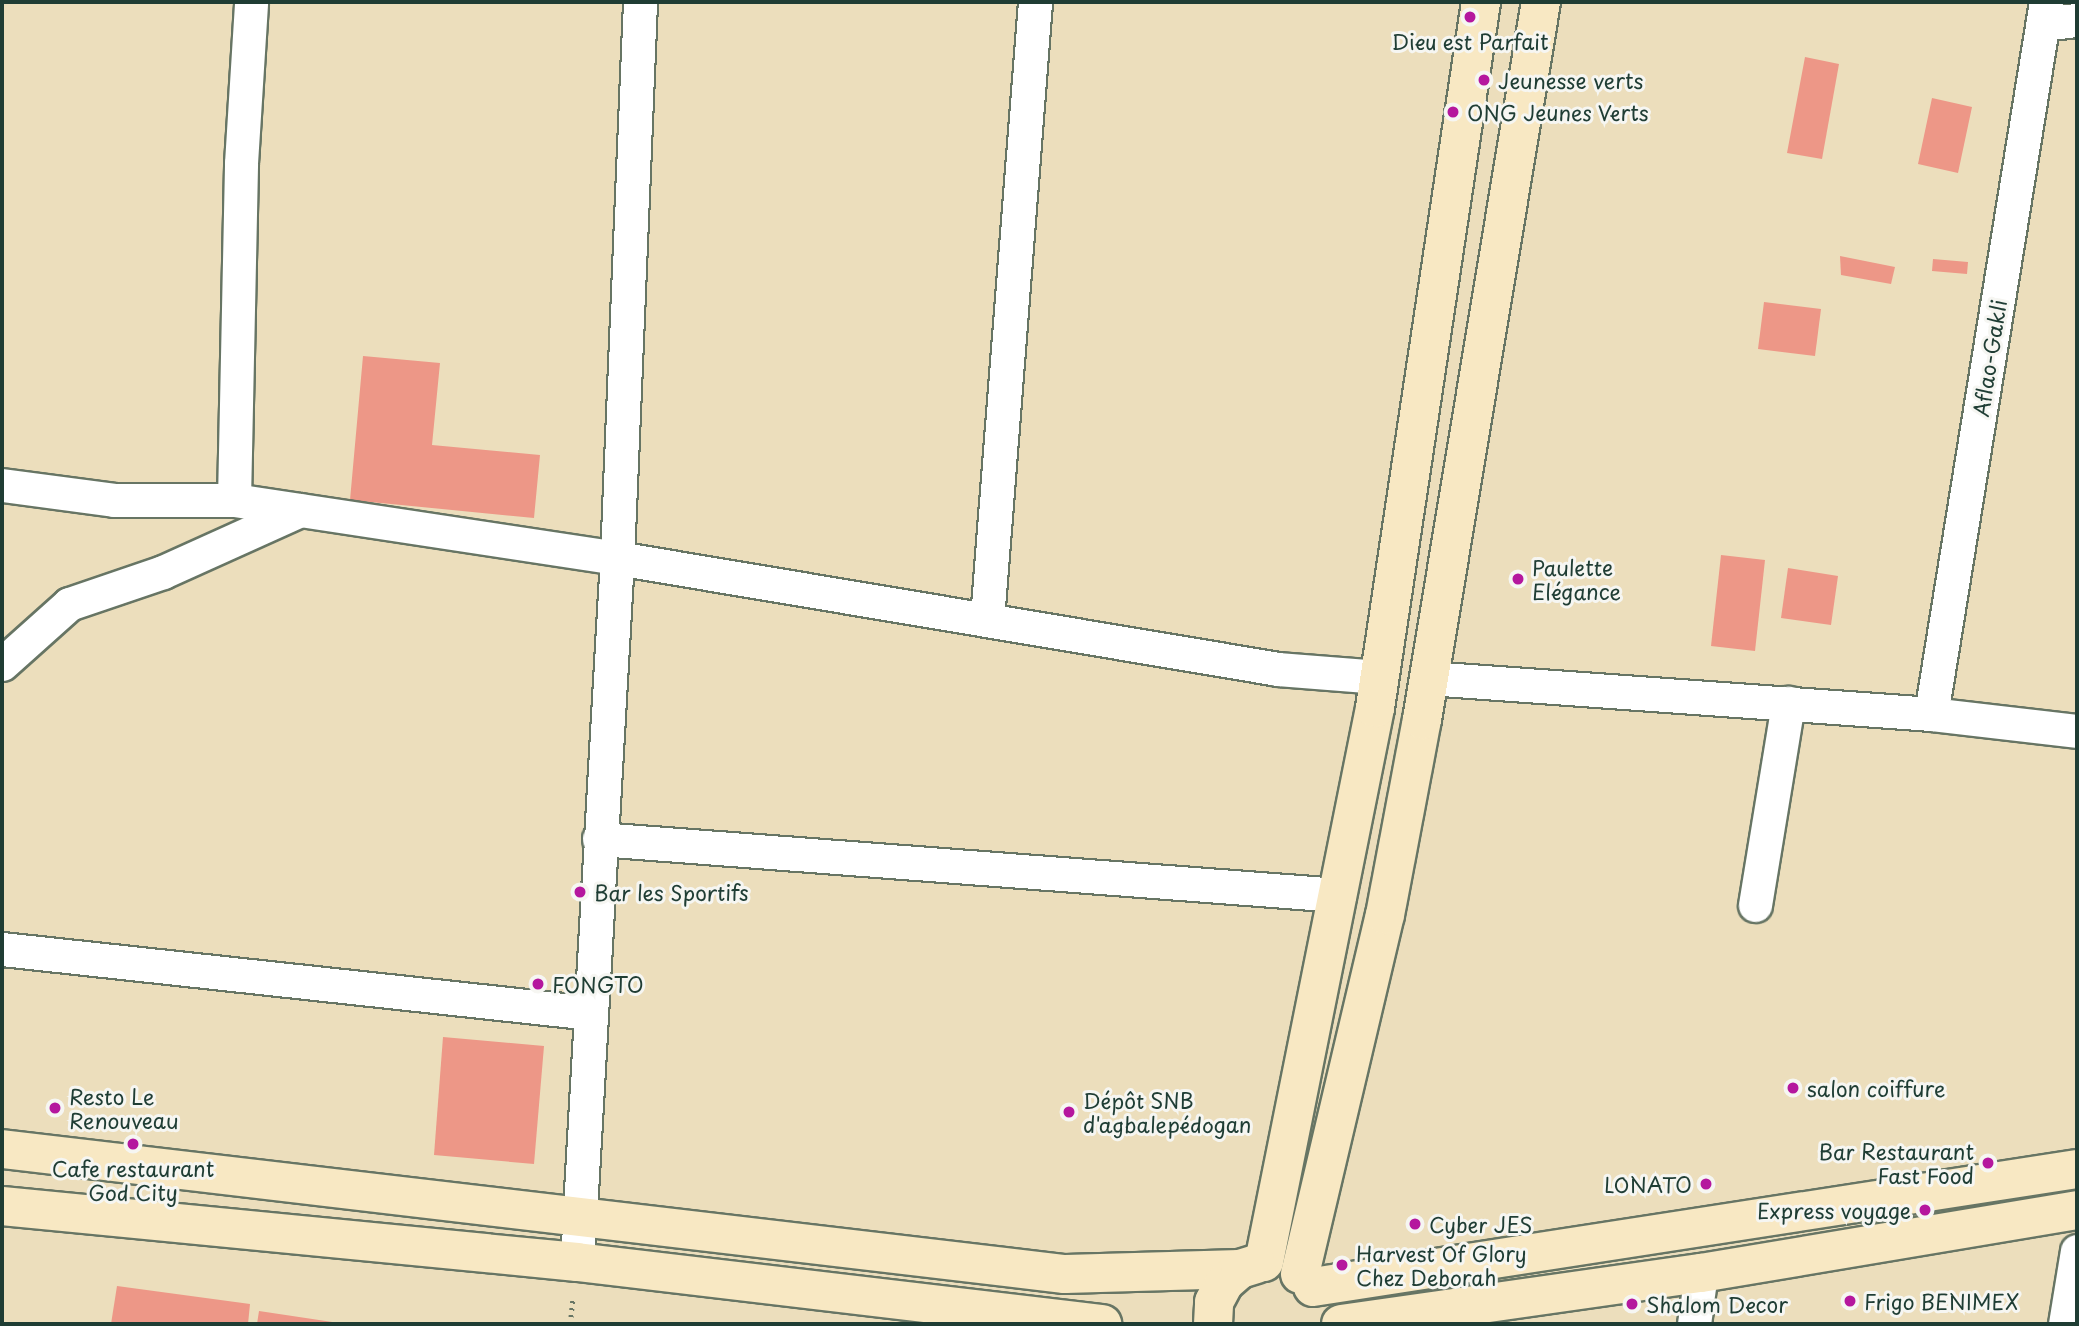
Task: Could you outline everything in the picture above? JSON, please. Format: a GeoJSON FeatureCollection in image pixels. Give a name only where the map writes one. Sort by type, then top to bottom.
{"type":"FeatureCollection","features":[{"type":"Feature","properties":{"kind":"street"},"geometry":{"type":"LineString","coordinates":[[234,500],[241,163],[251,2]]}},
{"type":"Feature","properties":{"kind":"street"},"geometry":{"type":"LineString","coordinates":[[577,1262],[617,558],[640,2]]}},
{"type":"Feature","properties":{"kind":"street"},"geometry":{"type":"LineString","coordinates":[[987,619],[1035,2]]}},
{"type":"Feature","properties":{"kind":"street"},"geometry":{"type":"LineString","coordinates":[[1213,1324],[1214,1302],[1224,1283],[1252,1266],[1339,895],[1379,677],[1481,2]]}},
{"type":"Feature","properties":{"kind":"street"},"geometry":{"type":"LineString","coordinates":[[1321,1324],[1320,1306],[1306,1280],[1385,915],[1428,678],[1541,2]]}},
{"type":"Feature","properties":{"kind":"street"},"geometry":{"type":"LineString","coordinates":[[2045,13],[2077,20]]}},
{"type":"Feature","properties":{"kind":"street","name":"Aflao-Gakli"},"geometry":{"type":"LineString","coordinates":[[1931,714],[2045,13]]}},
{"type":"Feature","properties":{"kind":"street"},"geometry":{"type":"LineString","coordinates":[[2,485],[114,500],[234,500],[617,558],[1278,669],[1379,677]]}},
{"type":"Feature","properties":{"kind":"street"},"geometry":{"type":"LineString","coordinates":[[2,664],[69,604],[163,572],[300,510]]}},
{"type":"Feature","properties":{"kind":"street"},"geometry":{"type":"LineString","coordinates":[[1428,678],[1931,714],[2077,731]]}},
{"type":"Feature","properties":{"kind":"street"},"geometry":{"type":"LineString","coordinates":[[1755,905],[1788,704]]}},
{"type":"Feature","properties":{"kind":"street"},"geometry":{"type":"LineString","coordinates":[[599,839],[1339,895]]}},
{"type":"Feature","properties":{"kind":"street"},"geometry":{"type":"LineString","coordinates":[[2,949],[591,1013]]}},
{"type":"Feature","properties":{"kind":"street"},"geometry":{"type":"LineString","coordinates":[[2,1149],[1065,1274],[1252,1266],[1306,1280],[2077,1169]]}},
{"type":"Feature","properties":{"kind":"street"},"geometry":{"type":"LineString","coordinates":[[2,1206],[577,1262],[1101,1324]]}},
{"type":"Feature","properties":{"kind":"street"},"geometry":{"type":"LineString","coordinates":[[1341,1324],[1701,1273],[2077,1210]]}},
{"type":"Feature","properties":{"kind":"street"},"geometry":{"type":"LineString","coordinates":[[2065,1324],[2077,1251]]}},
{"type":"Feature","properties":{"kind":"street"},"geometry":{"type":"LineString","coordinates":[[1694,1324],[1701,1273]]}},
{"type":"Feature","properties":{"kind":"building"},"geometry":{"type":"Polygon","coordinates":[[[1805,57],[1839,64],[1822,159],[1787,153],[1805,57]]]}},
{"type":"Feature","properties":{"kind":"building"},"geometry":{"type":"Polygon","coordinates":[[[1932,98],[1972,107],[1958,173],[1918,164],[1932,98]]]}},
{"type":"Feature","properties":{"kind":"building"},"geometry":{"type":"Polygon","coordinates":[[[1840,256],[1895,267],[1891,284],[1841,275],[1840,256]]]}},
{"type":"Feature","properties":{"kind":"building"},"geometry":{"type":"Polygon","coordinates":[[[1933,259],[1968,262],[1967,274],[1932,271],[1933,259]]]}},
{"type":"Feature","properties":{"kind":"building"},"geometry":{"type":"Polygon","coordinates":[[[1764,302],[1821,309],[1815,356],[1758,349],[1764,302]]]}},
{"type":"Feature","properties":{"kind":"building"},"geometry":{"type":"Polygon","coordinates":[[[363,356],[440,363],[432,445],[540,455],[534,518],[350,500],[363,356]]]}},
{"type":"Feature","properties":{"kind":"building"},"geometry":{"type":"Polygon","coordinates":[[[1721,555],[1765,560],[1755,651],[1711,646],[1721,555]]]}},
{"type":"Feature","properties":{"kind":"building"},"geometry":{"type":"Polygon","coordinates":[[[1788,568],[1838,576],[1831,625],[1781,618],[1788,568]]]}},
{"type":"Feature","properties":{"kind":"building"},"geometry":{"type":"Polygon","coordinates":[[[443,1037],[544,1046],[534,1164],[434,1155],[443,1037]]]}},
{"type":"Feature","properties":{"kind":"building"},"geometry":{"type":"Polygon","coordinates":[[[117,1286],[250,1304],[248,1324],[111,1324],[117,1286]]]}},
{"type":"Feature","properties":{"kind":"building"},"geometry":{"type":"Polygon","coordinates":[[[259,1311],[339,1323],[339,1324],[257,1324],[259,1311]]]}},
{"type":"Feature","properties":{"kind":"place","name":"Dieu est Parfait"},"geometry":{"type":"Point","coordinates":[1470,17]}},
{"type":"Feature","properties":{"kind":"place","name":"Jeunesse verts"},"geometry":{"type":"Point","coordinates":[1484,80]}},
{"type":"Feature","properties":{"kind":"place","name":"ONG Jeunes Verts"},"geometry":{"type":"Point","coordinates":[1453,112]}},
{"type":"Feature","properties":{"kind":"place","name":"Paulette Elégance"},"geometry":{"type":"Point","coordinates":[1518,579]}},
{"type":"Feature","properties":{"kind":"place","name":"Bar les Sportifs"},"geometry":{"type":"Point","coordinates":[580,892]}},
{"type":"Feature","properties":{"kind":"place","name":"FONGTO"},"geometry":{"type":"Point","coordinates":[538,984]}},
{"type":"Feature","properties":{"kind":"place","name":"salon coiffure"},"geometry":{"type":"Point","coordinates":[1793,1088]}},
{"type":"Feature","properties":{"kind":"place","name":"Resto Le Renouveau"},"geometry":{"type":"Point","coordinates":[55,1108]}},
{"type":"Feature","properties":{"kind":"place","name":"Dépôt SNB d'agbalepédogan"},"geometry":{"type":"Point","coordinates":[1069,1112]}},
{"type":"Feature","properties":{"kind":"place","name":"Cafe restaurant God City"},"geometry":{"type":"Point","coordinates":[133,1144]}},
{"type":"Feature","properties":{"kind":"place","name":"Bar Restaurant Fast Food"},"geometry":{"type":"Point","coordinates":[1988,1163]}},
{"type":"Feature","properties":{"kind":"place","name":"LONATO"},"geometry":{"type":"Point","coordinates":[1706,1184]}},
{"type":"Feature","properties":{"kind":"place","name":"Express voyage"},"geometry":{"type":"Point","coordinates":[1925,1210]}},
{"type":"Feature","properties":{"kind":"place","name":"Cyber JES"},"geometry":{"type":"Point","coordinates":[1415,1224]}},
{"type":"Feature","properties":{"kind":"place","name":"Harvest Of Glory Chez Deborah"},"geometry":{"type":"Point","coordinates":[1342,1265]}},
{"type":"Feature","properties":{"kind":"place","name":"Frigo BENIMEX"},"geometry":{"type":"Point","coordinates":[1850,1301]}},
{"type":"Feature","properties":{"kind":"place","name":"Shalom Decor"},"geometry":{"type":"Point","coordinates":[1632,1304]}}]}
